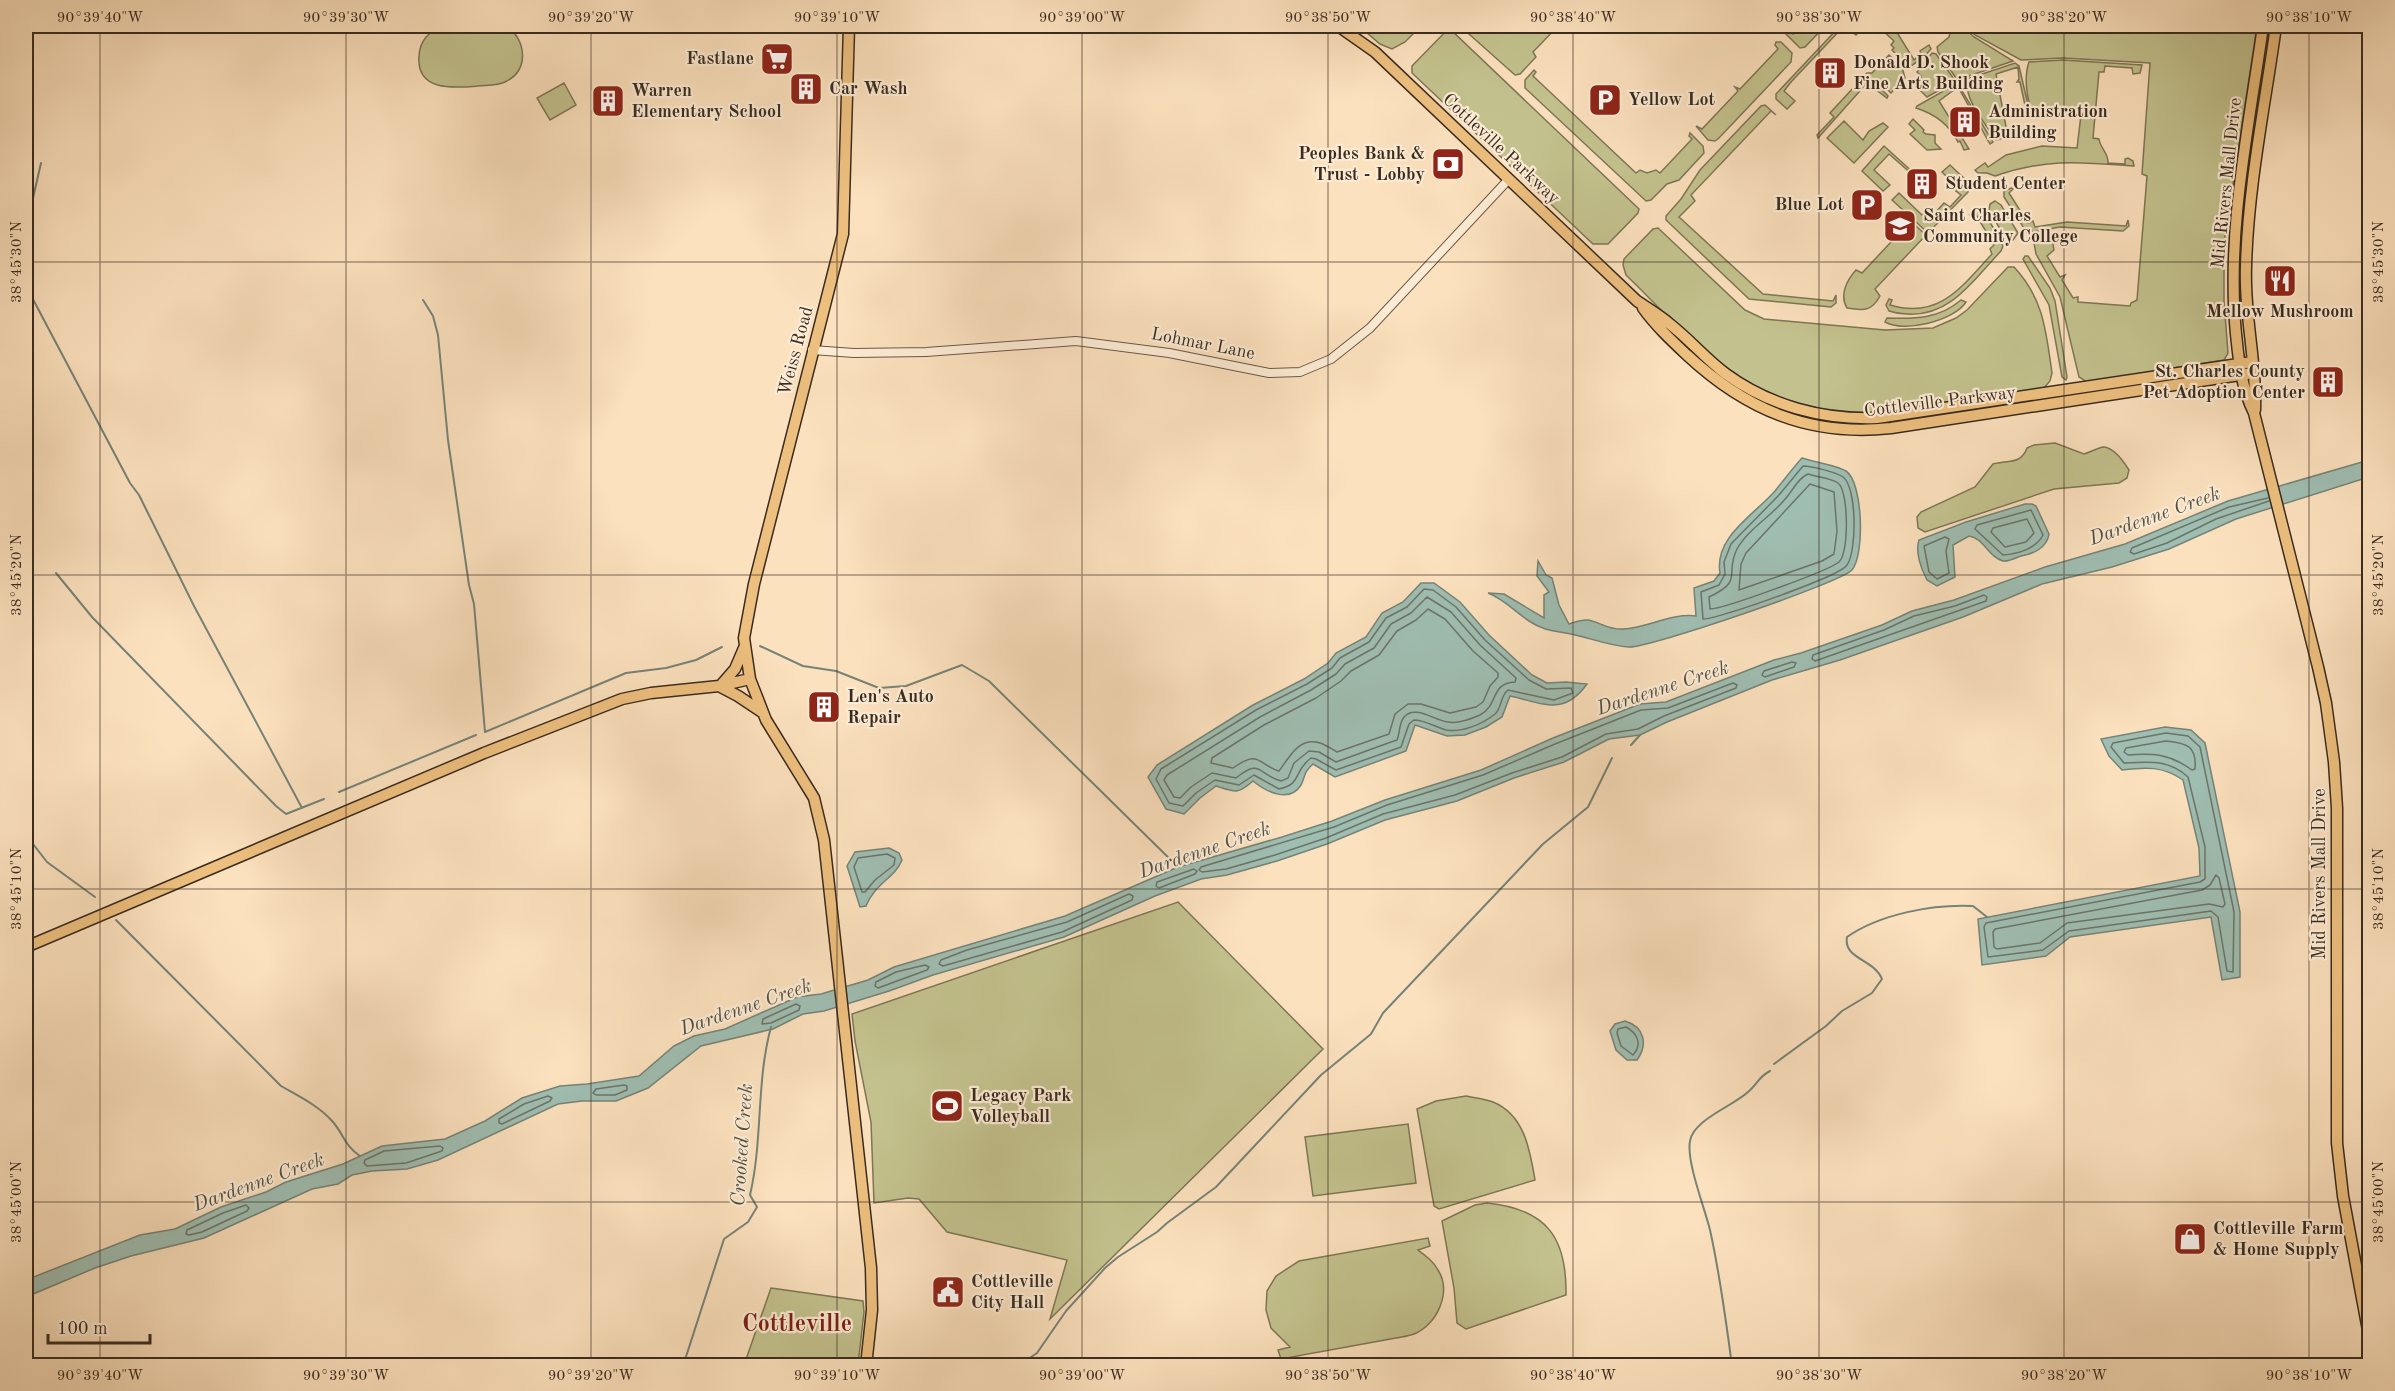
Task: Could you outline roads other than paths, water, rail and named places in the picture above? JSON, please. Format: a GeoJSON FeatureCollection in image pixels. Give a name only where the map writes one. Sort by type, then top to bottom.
{"type":"FeatureCollection","features":[{"type":"Feature","properties":{"kind":"main road","name":"Weiss Road"},"geometry":{"type":"LineString","coordinates":[[762,712],[750,679],[744,648],[747,615],[843,234],[849,26]]}},
{"type":"Feature","properties":{"kind":"main road","name":"Cottleville Parkway"},"geometry":{"type":"LineString","coordinates":[[1338,26],[1375,52],[1637,301],[1656,326],[1701,368],[1729,390],[1783,417],[1831,428],[1867,430],[1897,427],[2252,368]]}},
{"type":"Feature","properties":{"kind":"main road","name":"Mid Rivers Mall Drive"},"geometry":{"type":"LineString","coordinates":[[2263,26],[2235,235],[2234,300],[2244,393],[2254,413],[2326,703],[2334,762],[2337,808],[2337,1143],[2343,1196],[2370,1341]]}},
{"type":"Feature","properties":{"kind":"main road","name":"Mid Rivers Mall Drive"},"geometry":{"type":"LineString","coordinates":[[2254,413],[2255,392],[2246,305],[2247,230],[2276,26]]}},
{"type":"Feature","properties":{"kind":"main road"},"geometry":{"type":"LineString","coordinates":[[719,686],[730,677],[744,648]]}},
{"type":"Feature","properties":{"kind":"main road"},"geometry":{"type":"LineString","coordinates":[[26,946],[484,753],[622,699],[651,693],[719,686],[750,679]]}},
{"type":"Feature","properties":{"kind":"main road"},"geometry":{"type":"LineString","coordinates":[[719,686],[762,712],[814,798],[824,840],[872,1290],[870,1343],[866,1365]]}},
{"type":"Feature","properties":{"kind":"street","name":"Lohmar Lane"},"geometry":{"type":"LineString","coordinates":[[812,351],[926,352],[1076,341],[1169,353],[1269,373],[1300,372],[1331,359],[1370,328],[1509,179]]}},
{"type":"Feature","properties":{"kind":"water"},"geometry":{"type":"Polygon","coordinates":[[[1802,458],[1846,471],[1852,478],[1859,503],[1859,550],[1852,570],[1815,588],[1705,627],[1644,645],[1629,647],[1607,644],[1540,627],[1499,598],[1488,593],[1504,594],[1544,618],[1544,595],[1549,592],[1537,576],[1538,561],[1546,575],[1552,578],[1559,605],[1569,624],[1589,620],[1610,628],[1623,629],[1677,617],[1696,616],[1694,588],[1714,581],[1720,573],[1723,548],[1729,538],[1775,491],[1802,458]]]}},
{"type":"Feature","properties":{"kind":"water"},"geometry":{"type":"Polygon","coordinates":[[[2369,460],[2369,477],[2236,519],[2169,549],[2112,567],[2042,584],[1963,617],[1840,660],[1772,680],[1640,735],[1609,739],[1564,762],[1514,778],[1457,801],[1385,820],[1327,844],[1277,861],[1227,875],[1201,879],[1155,896],[1064,937],[933,975],[824,1011],[803,1014],[773,1029],[701,1046],[648,1088],[616,1101],[558,1104],[438,1160],[407,1169],[372,1171],[352,1175],[338,1184],[312,1189],[204,1238],[131,1256],[95,1268],[26,1297],[26,1280],[140,1235],[175,1229],[221,1207],[266,1192],[286,1182],[343,1164],[382,1146],[445,1139],[485,1121],[522,1098],[560,1086],[639,1076],[674,1046],[694,1036],[725,1029],[797,997],[821,994],[868,980],[894,967],[1065,916],[1178,867],[1332,821],[1385,800],[1481,770],[1553,738],[1640,704],[1666,702],[1774,660],[1882,625],[1912,611],[1954,600],[2045,567],[2125,544],[2228,501],[2369,460]]]}},
{"type":"Feature","properties":{"kind":"water"},"geometry":{"type":"Polygon","coordinates":[[[2025,504],[2036,506],[2049,534],[2048,539],[2039,550],[2003,561],[1993,556],[1979,540],[1969,536],[1953,545],[1955,577],[1937,586],[1927,580],[1919,560],[1919,540],[1966,522],[2025,504]]]}},
{"type":"Feature","properties":{"kind":"water"},"geometry":{"type":"Polygon","coordinates":[[[1421,583],[1434,583],[1460,602],[1489,635],[1532,675],[1547,683],[1587,684],[1569,701],[1561,704],[1543,704],[1510,696],[1502,717],[1486,727],[1465,735],[1447,736],[1415,725],[1406,751],[1335,777],[1313,764],[1306,772],[1301,785],[1290,794],[1270,792],[1253,781],[1243,789],[1236,791],[1216,786],[1184,814],[1166,809],[1148,777],[1157,765],[1253,705],[1304,679],[1328,663],[1336,653],[1366,637],[1382,613],[1403,602],[1421,583]]]}},
{"type":"Feature","properties":{"kind":"water"},"geometry":{"type":"Polygon","coordinates":[[[2165,727],[2191,730],[2205,743],[2240,912],[2240,977],[2222,980],[2211,917],[2070,937],[2046,956],[1982,965],[1978,919],[2200,876],[2199,848],[2183,780],[2161,770],[2139,768],[2122,770],[2109,756],[2101,739],[2165,727]]]}},
{"type":"Feature","properties":{"kind":"water"},"geometry":{"type":"Polygon","coordinates":[[[889,848],[899,853],[902,860],[895,872],[874,892],[866,906],[860,907],[847,866],[855,852],[889,848]]]}},
{"type":"Feature","properties":{"kind":"water"},"geometry":{"type":"Polygon","coordinates":[[[1625,1021],[1637,1028],[1643,1037],[1643,1048],[1637,1060],[1627,1060],[1616,1050],[1610,1031],[1615,1024],[1625,1021]]]}},
{"type":"Feature","properties":{"kind":"waterway"},"geometry":{"type":"LineString","coordinates":[[26,229],[41,163]]}},
{"type":"Feature","properties":{"kind":"waterway"},"geometry":{"type":"LineString","coordinates":[[26,286],[130,483],[139,495],[194,606],[302,808]]}},
{"type":"Feature","properties":{"kind":"waterway"},"geometry":{"type":"LineString","coordinates":[[423,300],[433,316],[438,335],[448,440],[469,585],[474,604],[485,732],[626,673],[666,668],[696,660],[722,647]]}},
{"type":"Feature","properties":{"kind":"waterway"},"geometry":{"type":"LineString","coordinates":[[56,573],[92,617],[276,806],[286,814],[324,799]]}},
{"type":"Feature","properties":{"kind":"waterway","name":"Dardenne Creek"},"geometry":{"type":"LineString","coordinates":[[760,646],[803,666],[836,671],[879,688],[906,686],[962,665],[989,681],[1178,867]]}},
{"type":"Feature","properties":{"kind":"waterway"},"geometry":{"type":"LineString","coordinates":[[339,792],[476,735]]}},
{"type":"Feature","properties":{"kind":"waterway"},"geometry":{"type":"LineString","coordinates":[[1631,745],[1640,735]]}},
{"type":"Feature","properties":{"kind":"waterway"},"geometry":{"type":"LineString","coordinates":[[1018,1366],[1037,1353],[1066,1311],[1105,1268],[1216,1187],[1321,1075],[1371,1034],[1383,1013],[1543,844],[1588,807],[1612,758]]}},
{"type":"Feature","properties":{"kind":"waterway"},"geometry":{"type":"LineString","coordinates":[[26,835],[47,862],[95,897]]}},
{"type":"Feature","properties":{"kind":"waterway"},"geometry":{"type":"LineString","coordinates":[[1774,1064],[1826,1026],[1842,1011],[1872,993],[1882,979],[1873,967],[1854,955],[1847,944],[1847,937],[1875,922],[1924,909],[1973,906],[1987,917]]}},
{"type":"Feature","properties":{"kind":"waterway"},"geometry":{"type":"LineString","coordinates":[[116,920],[281,1086],[328,1116],[351,1148],[360,1156]]}},
{"type":"Feature","properties":{"kind":"waterway","name":"Crooked Creek"},"geometry":{"type":"LineString","coordinates":[[683,1366],[724,1239],[748,1222],[757,1207],[750,1195],[757,1153],[763,1069],[771,1027]]}},
{"type":"Feature","properties":{"kind":"waterway"},"geometry":{"type":"LineString","coordinates":[[1732,1366],[1717,1264],[1710,1230],[1693,1172],[1690,1141],[1698,1126],[1741,1097],[1770,1071]]}},
{"type":"Feature","properties":{"kind":"place","name":"Fastlane"},"geometry":{"type":"Point","coordinates":[777,59]}},
{"type":"Feature","properties":{"kind":"place","name":"Donald D. Shook Fine Arts Building"},"geometry":{"type":"Point","coordinates":[1830,73]}},
{"type":"Feature","properties":{"kind":"place","name":"Car Wash"},"geometry":{"type":"Point","coordinates":[806,89]}},
{"type":"Feature","properties":{"kind":"place","name":"Yellow Lot"},"geometry":{"type":"Point","coordinates":[1605,100]}},
{"type":"Feature","properties":{"kind":"place","name":"Warren Elementary School"},"geometry":{"type":"Point","coordinates":[608,101]}},
{"type":"Feature","properties":{"kind":"place","name":"Administration Building"},"geometry":{"type":"Point","coordinates":[1965,122]}},
{"type":"Feature","properties":{"kind":"place","name":"Peoples Bank & Trust - Lobby"},"geometry":{"type":"Point","coordinates":[1448,164]}},
{"type":"Feature","properties":{"kind":"place","name":"Student Center"},"geometry":{"type":"Point","coordinates":[1922,184]}},
{"type":"Feature","properties":{"kind":"place","name":"Blue Lot"},"geometry":{"type":"Point","coordinates":[1867,205]}},
{"type":"Feature","properties":{"kind":"place","name":"Saint Charles Community College"},"geometry":{"type":"Point","coordinates":[1900,226]}},
{"type":"Feature","properties":{"kind":"place","name":"Mellow Mushroom"},"geometry":{"type":"Point","coordinates":[2280,281]}},
{"type":"Feature","properties":{"kind":"place","name":"St. Charles County Pet Adoption Center"},"geometry":{"type":"Point","coordinates":[2328,382]}},
{"type":"Feature","properties":{"kind":"place","name":"Len's Auto Repair"},"geometry":{"type":"Point","coordinates":[824,707]}},
{"type":"Feature","properties":{"kind":"place","name":"Legacy Park Volleyball"},"geometry":{"type":"Point","coordinates":[947,1106]}},
{"type":"Feature","properties":{"kind":"place","name":"Cottleville Farm & Home Supply"},"geometry":{"type":"Point","coordinates":[2190,1239]}},
{"type":"Feature","properties":{"kind":"place","name":"Cottleville City Hall"},"geometry":{"type":"Point","coordinates":[948,1292]}},
{"type":"Feature","properties":{"kind":"district","name":"Cottleville"},"geometry":{"type":"Point","coordinates":[797,1325]}}]}
